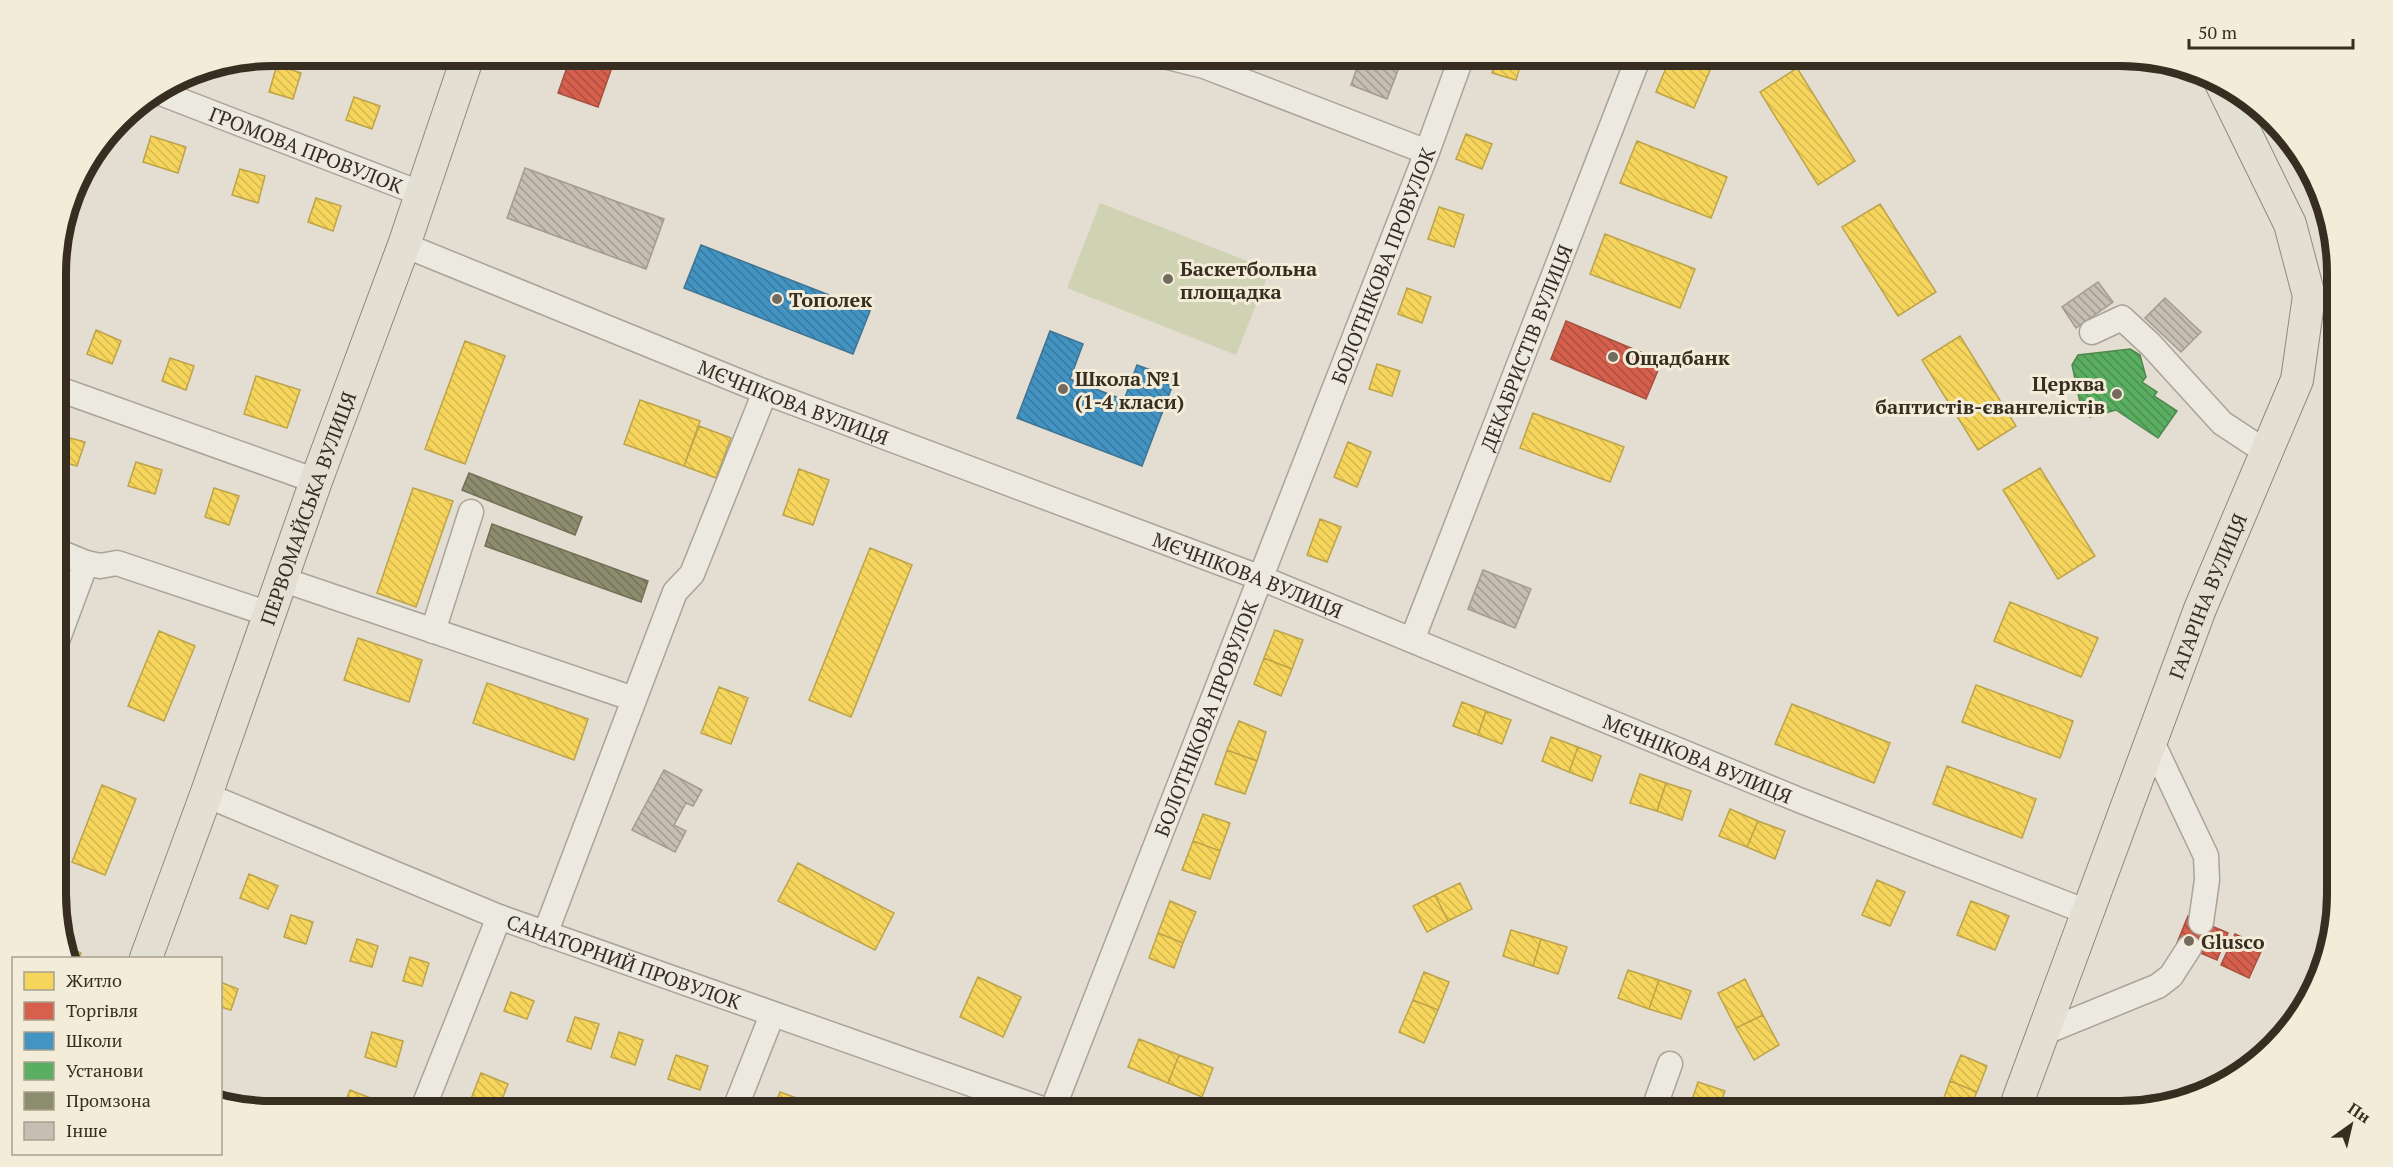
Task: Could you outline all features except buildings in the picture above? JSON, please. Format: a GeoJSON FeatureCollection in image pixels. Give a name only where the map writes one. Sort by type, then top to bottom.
{"type":"FeatureCollection","features":[{"type":"Feature","properties":{"kind":"main road","name":"ПЕРВОМАЙСЬКА ВУЛИЦЯ"},"geometry":{"type":"LineString","coordinates":[[146,957],[316,481],[404,245],[465,66]]}},
{"type":"Feature","properties":{"kind":"main road","name":"ГАГАРІНА ВУЛИЦЯ"},"geometry":{"type":"LineString","coordinates":[[2018,1101],[2200,609],[2297,380],[2309,296],[2290,224],[2228,96]]}},
{"type":"Feature","properties":{"kind":"street"},"geometry":{"type":"LineString","coordinates":[[1204,66],[1427,152]]}},
{"type":"Feature","properties":{"kind":"street","name":"БОЛОТНІКОВА ПРОВУЛОК"},"geometry":{"type":"LineString","coordinates":[[1054,1101],[1261,578],[1458,66]]}},
{"type":"Feature","properties":{"kind":"street","name":"ДЕКАБРИСТІВ ВУЛИЦЯ"},"geometry":{"type":"LineString","coordinates":[[1412,640],[1635,66]]}},
{"type":"Feature","properties":{"kind":"street","name":"ГРОМОВА ПРОВУЛОК"},"geometry":{"type":"LineString","coordinates":[[167,95],[422,194]]}},
{"type":"Feature","properties":{"kind":"street","name":"МЄЧНІКОВА ВУЛИЦЯ"},"geometry":{"type":"LineString","coordinates":[[404,245],[765,392],[1261,578],[1799,800],[2087,912]]}},
{"type":"Feature","properties":{"kind":"street"},"geometry":{"type":"LineString","coordinates":[[2092,332],[2122,318],[2151,345],[2222,423],[2266,452]]}},
{"type":"Feature","properties":{"kind":"street"},"geometry":{"type":"LineString","coordinates":[[66,392],[316,481]]}},
{"type":"Feature","properties":{"kind":"street"},"geometry":{"type":"LineString","coordinates":[[545,934],[675,592],[692,574],[765,392]]}},
{"type":"Feature","properties":{"kind":"street"},"geometry":{"type":"LineString","coordinates":[[434,631],[471,512]]}},
{"type":"Feature","properties":{"kind":"street"},"geometry":{"type":"LineString","coordinates":[[66,555],[100,566],[117,563],[269,614]]}},
{"type":"Feature","properties":{"kind":"street"},"geometry":{"type":"LineString","coordinates":[[66,617],[86,563]]}},
{"type":"Feature","properties":{"kind":"street"},"geometry":{"type":"LineString","coordinates":[[281,579],[634,699]]}},
{"type":"Feature","properties":{"kind":"street"},"geometry":{"type":"LineString","coordinates":[[2151,740],[2205,856],[2207,880],[2201,922]]}},
{"type":"Feature","properties":{"kind":"street","name":"САНАТОРНИЙ ПРОВУЛОК"},"geometry":{"type":"LineString","coordinates":[[206,795],[499,917],[1021,1101]]}},
{"type":"Feature","properties":{"kind":"street"},"geometry":{"type":"LineString","coordinates":[[426,1101],[499,917]]}},
{"type":"Feature","properties":{"kind":"street"},"geometry":{"type":"LineString","coordinates":[[2043,1033],[2158,986],[2171,976],[2189,948]]}},
{"type":"Feature","properties":{"kind":"street"},"geometry":{"type":"LineString","coordinates":[[738,1101],[772,1015]]}},
{"type":"Feature","properties":{"kind":"street"},"geometry":{"type":"LineString","coordinates":[[1657,1101],[1670,1064]]}},
{"type":"Feature","properties":{"kind":"green space","name":"Баскетбольна площадка"},"geometry":{"type":"Polygon","coordinates":[[[1100,203],[1270,270],[1236,355],[1067,288],[1100,203]]]}},
{"type":"Feature","properties":{"kind":"place","name":"Баскетбольна площадка"},"geometry":{"type":"Point","coordinates":[1168,279]}},
{"type":"Feature","properties":{"kind":"place","name":"Тополек"},"geometry":{"type":"Point","coordinates":[777,299]}},
{"type":"Feature","properties":{"kind":"place","name":"Ощадбанк"},"geometry":{"type":"Point","coordinates":[1613,357]}},
{"type":"Feature","properties":{"kind":"place","name":"Школа №1 (1-4 класи)"},"geometry":{"type":"Point","coordinates":[1063,389]}},
{"type":"Feature","properties":{"kind":"place","name":"Церква баптистів-євангелістів"},"geometry":{"type":"Point","coordinates":[2117,394]}},
{"type":"Feature","properties":{"kind":"place","name":"Glusco"},"geometry":{"type":"Point","coordinates":[2189,941]}}]}
